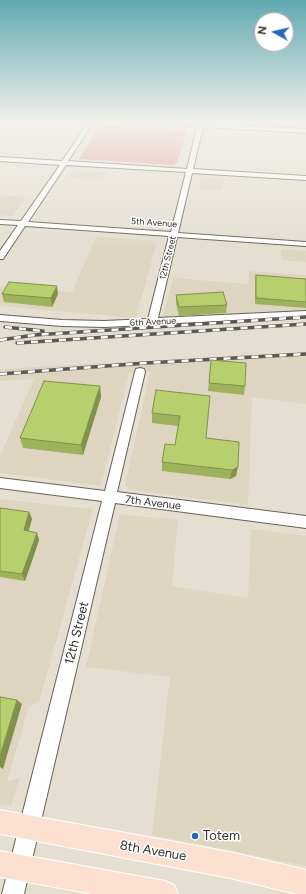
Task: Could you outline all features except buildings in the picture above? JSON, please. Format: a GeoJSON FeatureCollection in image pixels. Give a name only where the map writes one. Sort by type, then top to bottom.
{"type":"FeatureCollection","features":[{"type":"Feature","properties":{"kind":"main road","name":"8th Avenue"},"geometry":{"type":"LineString","coordinates":[[0,822],[230,865],[306,883]]}},
{"type":"Feature","properties":{"kind":"main road"},"geometry":{"type":"LineString","coordinates":[[10,866],[165,894]]}},
{"type":"Feature","properties":{"kind":"street"},"geometry":{"type":"LineString","coordinates":[[0,257],[63,165]]}},
{"type":"Feature","properties":{"kind":"street"},"geometry":{"type":"LineString","coordinates":[[91,165],[306,178]]}},
{"type":"Feature","properties":{"kind":"street","name":"12th Street"},"geometry":{"type":"LineString","coordinates":[[152,323],[191,165]]}},
{"type":"Feature","properties":{"kind":"street","name":"5th Avenue"},"geometry":{"type":"LineString","coordinates":[[0,222],[306,244]]}},
{"type":"Feature","properties":{"kind":"street","name":"6th Avenue"},"geometry":{"type":"LineString","coordinates":[[0,318],[77,324],[152,323],[306,314]]}},
{"type":"Feature","properties":{"kind":"street","name":"12th Street"},"geometry":{"type":"LineString","coordinates":[[13,894],[10,866],[30,828],[140,372]]}},
{"type":"Feature","properties":{"kind":"street","name":"7th Avenue"},"geometry":{"type":"LineString","coordinates":[[0,483],[306,522]]}},
{"type":"Feature","properties":{"kind":"shaded area"},"geometry":{"type":"Polygon","coordinates":[[[72,170],[106,172],[102,180],[67,178],[72,170]]]}},
{"type":"Feature","properties":{"kind":"shaded area"},"geometry":{"type":"Polygon","coordinates":[[[201,177],[224,179],[222,190],[199,189],[201,177]]]}},
{"type":"Feature","properties":{"kind":"shaded area"},"geometry":{"type":"Polygon","coordinates":[[[0,195],[26,197],[13,216],[0,215],[0,195]]]}},
{"type":"Feature","properties":{"kind":"shaded area"},"geometry":{"type":"Polygon","coordinates":[[[96,237],[157,241],[136,318],[0,306],[0,286],[72,292],[96,237]]]}},
{"type":"Feature","properties":{"kind":"shaded area"},"geometry":{"type":"Polygon","coordinates":[[[281,249],[306,251],[306,262],[281,260],[281,249]]]}},
{"type":"Feature","properties":{"kind":"shaded area"},"geometry":{"type":"Polygon","coordinates":[[[249,271],[306,275],[306,312],[162,321],[173,278],[248,284],[249,271]]]}},
{"type":"Feature","properties":{"kind":"shaded area"},"geometry":{"type":"Polygon","coordinates":[[[306,352],[306,404],[252,397],[248,505],[139,491],[129,489],[125,485],[150,372],[129,373],[101,486],[0,473],[0,456],[34,379],[0,381],[0,369],[306,352]]]}},
{"type":"Feature","properties":{"kind":"shaded area"},"geometry":{"type":"Polygon","coordinates":[[[0,499],[93,509],[39,702],[29,706],[7,782],[19,778],[11,806],[0,805],[0,499]]]}},
{"type":"Feature","properties":{"kind":"shaded area"},"geometry":{"type":"Polygon","coordinates":[[[120,514],[178,520],[172,586],[248,598],[251,529],[306,536],[306,866],[152,835],[170,677],[86,667],[120,514]]]}},
{"type":"Feature","properties":{"kind":"railway"},"geometry":{"type":"LineString","coordinates":[[0,340],[35,335],[306,317]]}},
{"type":"Feature","properties":{"kind":"railway"},"geometry":{"type":"LineString","coordinates":[[17,343],[306,324]]}},
{"type":"Feature","properties":{"kind":"railway"},"geometry":{"type":"LineString","coordinates":[[5,327],[43,331]]}},
{"type":"Feature","properties":{"kind":"railway"},"geometry":{"type":"LineString","coordinates":[[0,374],[146,363],[306,354]]}},
{"type":"Feature","properties":{"kind":"place","name":"Totem"},"geometry":{"type":"Point","coordinates":[195,836]}}]}
